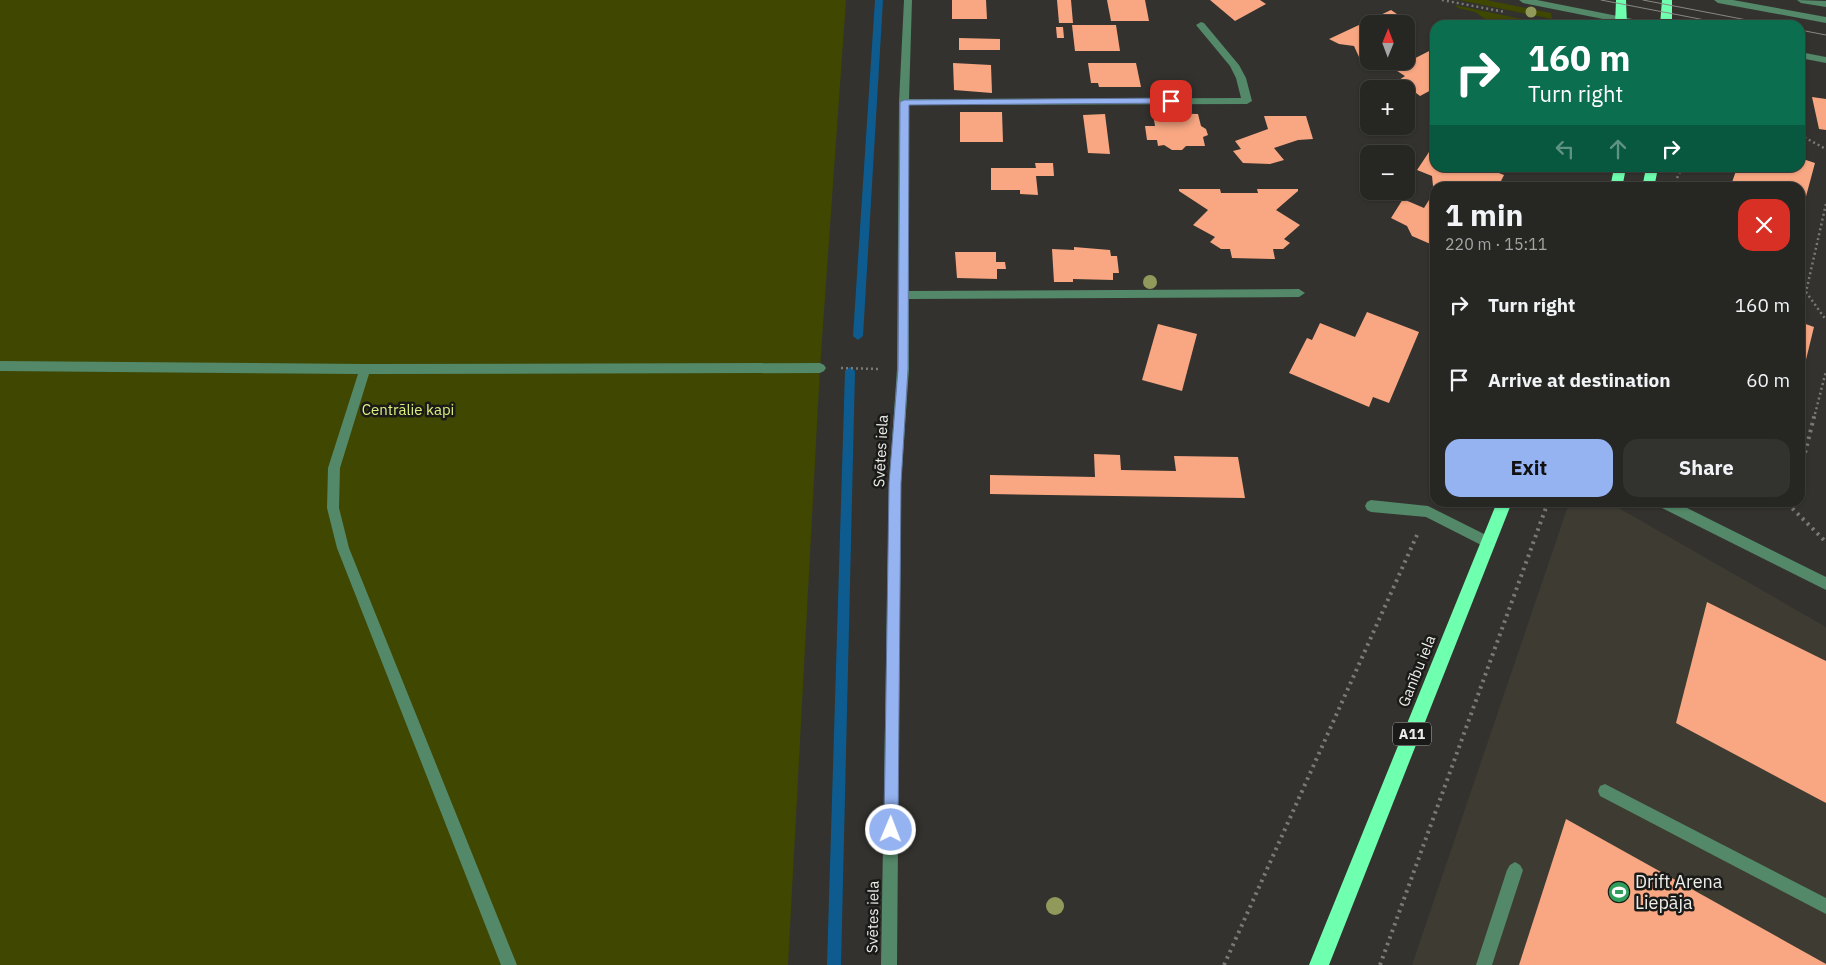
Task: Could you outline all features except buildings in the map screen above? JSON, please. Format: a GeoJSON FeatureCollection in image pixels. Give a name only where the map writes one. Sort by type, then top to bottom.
{"type":"FeatureCollection","features":[{"type":"Feature","properties":{"kind":"highway"},"geometry":{"type":"LineString","coordinates":[[1621,0],[1621,20]]}},
{"type":"Feature","properties":{"kind":"highway"},"geometry":{"type":"LineString","coordinates":[[1666,20],[1667,0]]}},
{"type":"Feature","properties":{"kind":"highway","name":"Ganību iela"},"geometry":{"type":"LineString","coordinates":[[1319,965],[1503,507]]}},
{"type":"Feature","properties":{"kind":"street","name":"Svētes iela"},"geometry":{"type":"LineString","coordinates":[[889,965],[895,483],[903,369],[904,102],[908,0]]}},
{"type":"Feature","properties":{"kind":"street"},"geometry":{"type":"LineString","coordinates":[[1524,0],[1612,20]]}},
{"type":"Feature","properties":{"kind":"street"},"geometry":{"type":"LineString","coordinates":[[1718,0],[1826,20]]}},
{"type":"Feature","properties":{"kind":"street"},"geometry":{"type":"LineString","coordinates":[[1773,10],[1785,0]]}},
{"type":"Feature","properties":{"kind":"street"},"geometry":{"type":"LineString","coordinates":[[1801,0],[1826,4]]}},
{"type":"Feature","properties":{"kind":"street"},"geometry":{"type":"LineString","coordinates":[[904,102],[1247,101],[1241,78],[1234,65],[1201,26]]}},
{"type":"Feature","properties":{"kind":"street"},"geometry":{"type":"LineString","coordinates":[[1805,56],[1826,60]]}},
{"type":"Feature","properties":{"kind":"street"},"geometry":{"type":"LineString","coordinates":[[904,295],[1299,292]]}},
{"type":"Feature","properties":{"kind":"street"},"geometry":{"type":"LineString","coordinates":[[0,366],[820,368]]}},
{"type":"Feature","properties":{"kind":"street"},"geometry":{"type":"LineString","coordinates":[[365,368],[334,468],[333,508],[343,548],[509,965]]}},
{"type":"Feature","properties":{"kind":"street"},"geometry":{"type":"LineString","coordinates":[[1371,506],[1428,512],[1489,543]]}},
{"type":"Feature","properties":{"kind":"street"},"geometry":{"type":"LineString","coordinates":[[1672,507],[1826,584]]}},
{"type":"Feature","properties":{"kind":"street"},"geometry":{"type":"LineString","coordinates":[[1605,791],[1826,906]]}},
{"type":"Feature","properties":{"kind":"street"},"geometry":{"type":"LineString","coordinates":[[1484,965],[1515,870]]}},
{"type":"Feature","properties":{"kind":"path"},"geometry":{"type":"LineString","coordinates":[[1805,138],[1826,149]]}},
{"type":"Feature","properties":{"kind":"path"},"geometry":{"type":"LineString","coordinates":[[1826,204],[1806,292],[1826,320]]}},
{"type":"Feature","properties":{"kind":"path"},"geometry":{"type":"LineString","coordinates":[[820,368],[903,369]]}},
{"type":"Feature","properties":{"kind":"path"},"geometry":{"type":"LineString","coordinates":[[1805,453],[1826,371]]}},
{"type":"Feature","properties":{"kind":"path"},"geometry":{"type":"LineString","coordinates":[[1380,965],[1546,507]]}},
{"type":"Feature","properties":{"kind":"path"},"geometry":{"type":"LineString","coordinates":[[1791,507],[1826,542]]}},
{"type":"Feature","properties":{"kind":"path"},"geometry":{"type":"LineString","coordinates":[[1224,965],[1419,530]]}},
{"type":"Feature","properties":{"kind":"shaded area"},"geometry":{"type":"Polygon","coordinates":[[[1568,507],[1617,507],[1826,627],[1826,965],[1412,965],[1568,507]]]}},
{"type":"Feature","properties":{"kind":"green space","name":"Centrālie kapi"},"geometry":{"type":"Polygon","coordinates":[[[0,0],[846,0],[820,368],[788,965],[0,965],[0,0]]]}},
{"type":"Feature","properties":{"kind":"green space"},"geometry":{"type":"Polygon","coordinates":[[[1459,0],[1486,0],[1551,13],[1552,19],[1459,0]]]}},
{"type":"Feature","properties":{"kind":"green space"},"geometry":{"type":"Polygon","coordinates":[[[1455,5],[1526,20],[1487,20],[1475,12],[1458,8],[1455,5]]]}},
{"type":"Feature","properties":{"kind":"waterway"},"geometry":{"type":"LineString","coordinates":[[858,336],[879,0]]}},
{"type":"Feature","properties":{"kind":"waterway"},"geometry":{"type":"LineString","coordinates":[[834,965],[850,371]]}},
{"type":"Feature","properties":{"kind":"tram line"},"geometry":{"type":"LineString","coordinates":[[1601,0],[1705,20]]}},
{"type":"Feature","properties":{"kind":"tram line"},"geometry":{"type":"LineString","coordinates":[[1643,0],[1747,20]]}},
{"type":"Feature","properties":{"kind":"tram line"},"geometry":{"type":"LineString","coordinates":[[1805,31],[1826,35]]}},
{"type":"Feature","properties":{"kind":"place","name":"Drift Arena Liepāja"},"geometry":{"type":"Point","coordinates":[1619,892]}},
{"type":"Feature","properties":{"kind":"route"},"geometry":{"type":"LineString","coordinates":[[891,830],[895,483],[903,369],[904,102],[1171,101]]}}]}
